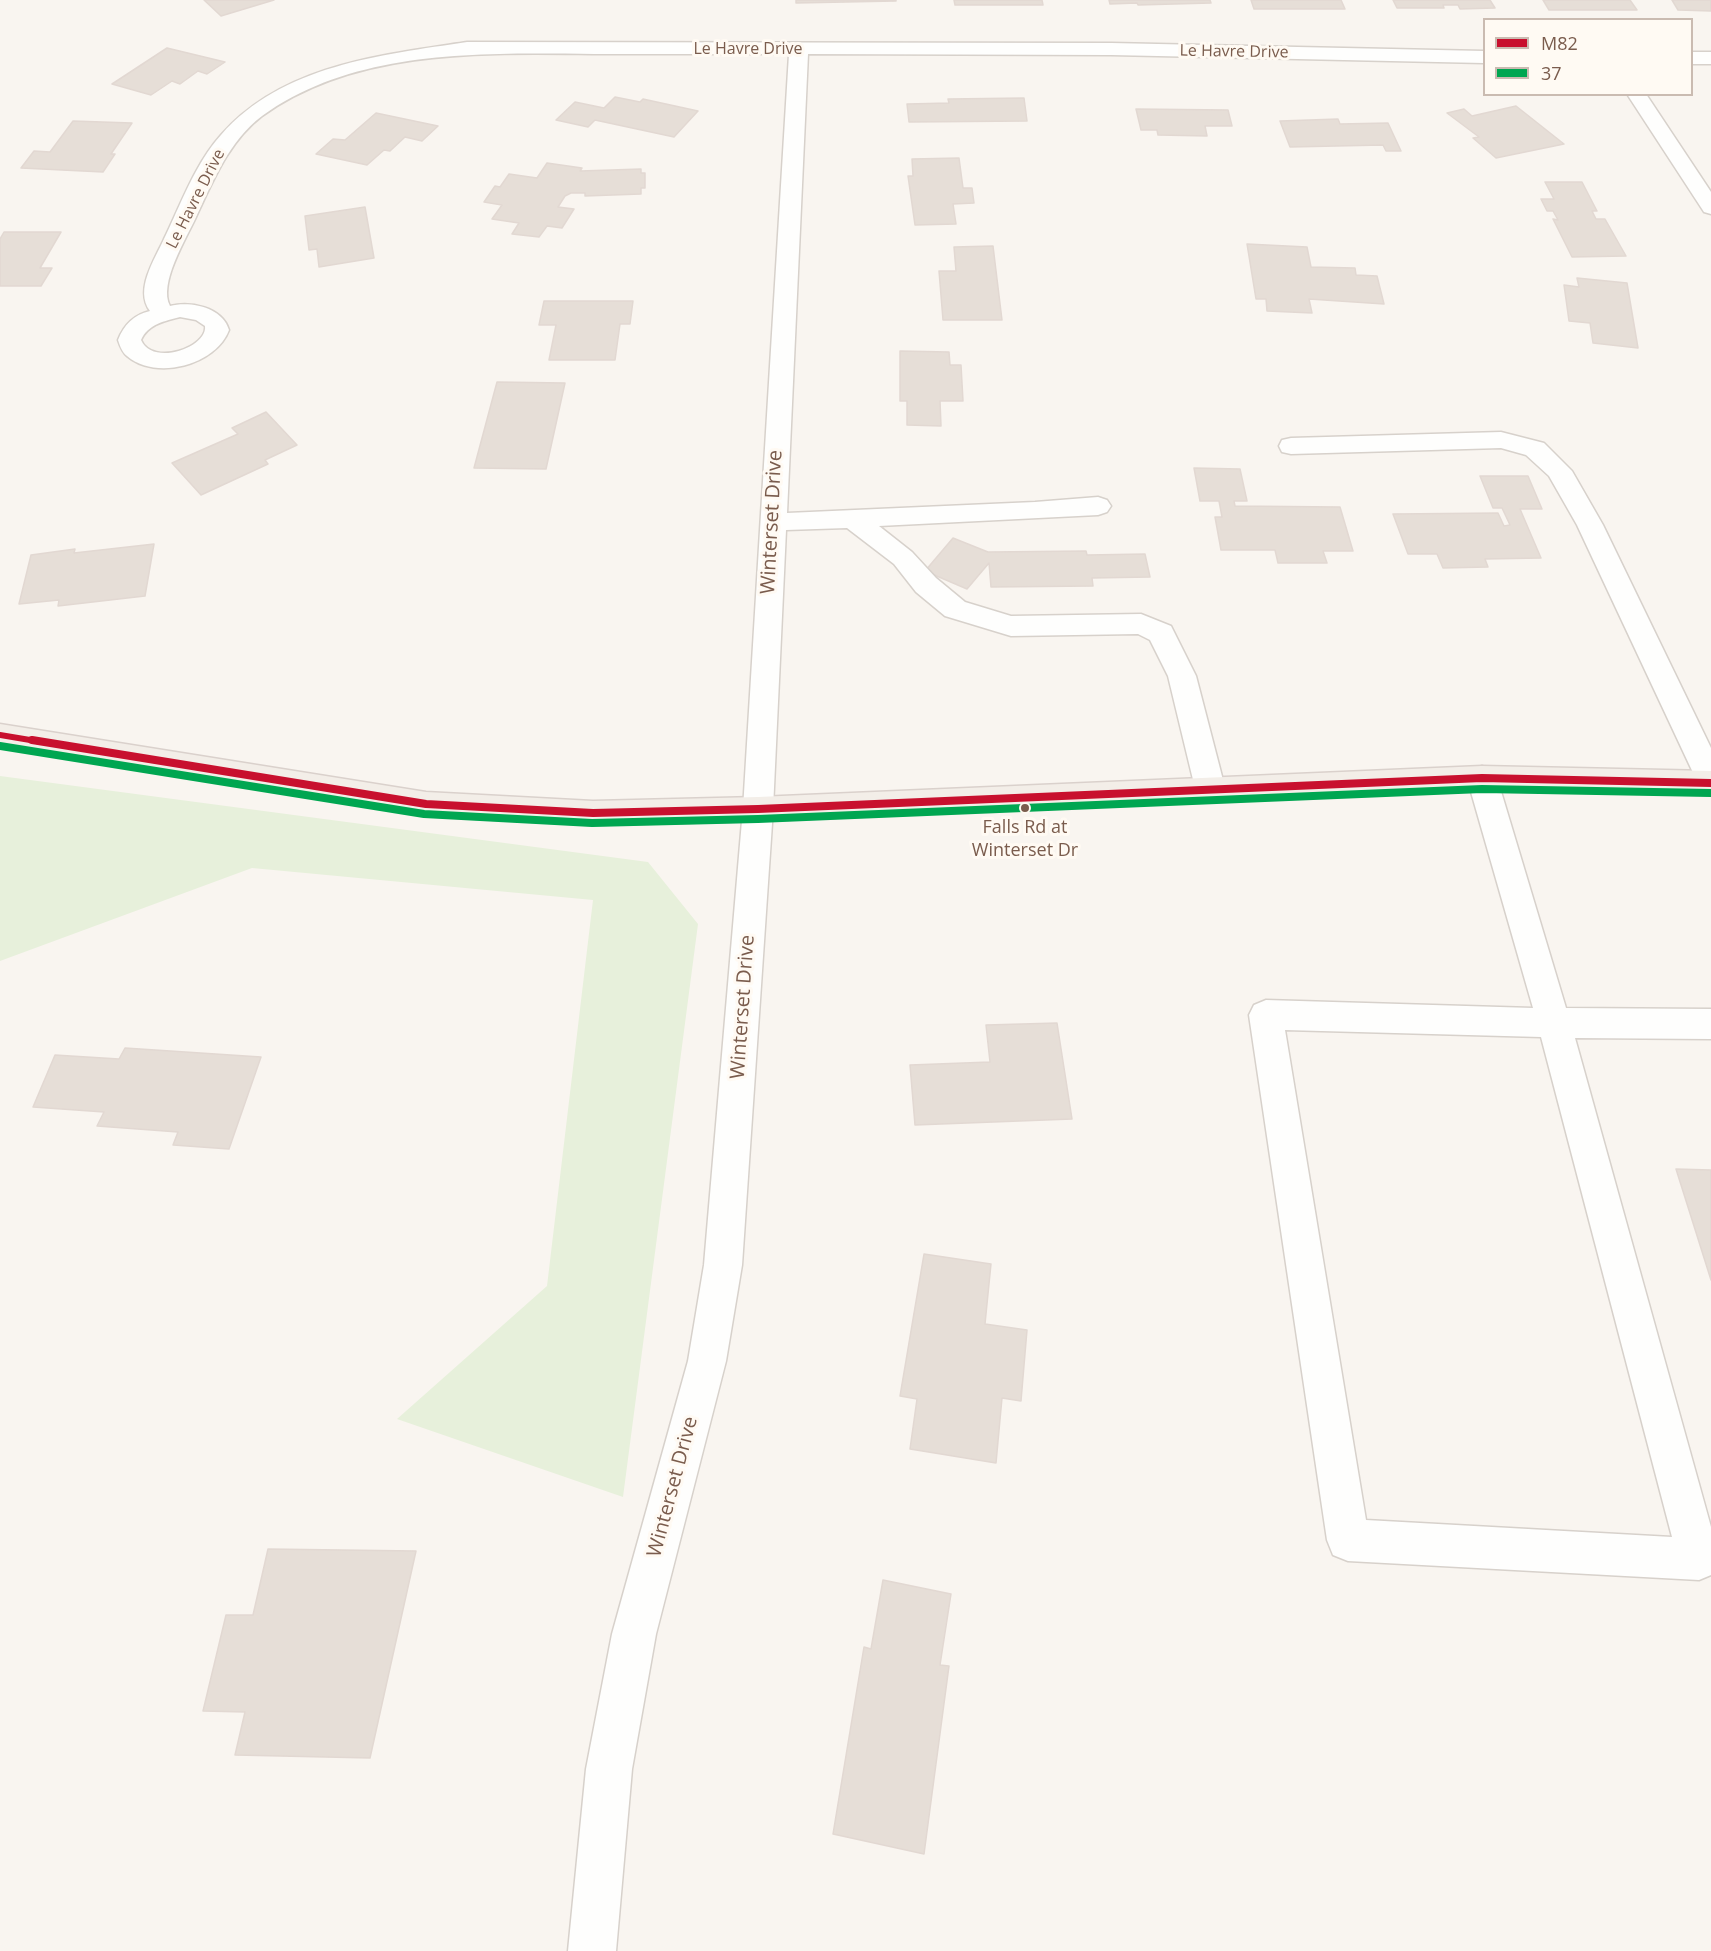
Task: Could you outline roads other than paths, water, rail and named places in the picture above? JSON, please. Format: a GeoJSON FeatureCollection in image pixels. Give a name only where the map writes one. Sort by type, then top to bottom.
{"type":"FeatureCollection","features":[{"type":"Feature","properties":{"kind":"main road"},"geometry":{"type":"LineString","coordinates":[[0,735],[426,804],[593,813],[758,809],[1482,778],[1711,781]]}},
{"type":"Feature","properties":{"kind":"street","name":"Le Havre Drive"},"geometry":{"type":"LineString","coordinates":[[162,312],[155,294],[159,274],[207,171],[227,140],[254,113],[315,80],[341,70],[373,62],[467,48],[1111,50],[1483,57]]}},
{"type":"Feature","properties":{"kind":"street","name":"Winterset Drive"},"geometry":{"type":"LineString","coordinates":[[592,1951],[609,1769],[634,1634],[707,1361],[723,1265],[758,809],[799,50]]}},
{"type":"Feature","properties":{"kind":"street"},"geometry":{"type":"LineString","coordinates":[[1693,58],[1711,58]]}},
{"type":"Feature","properties":{"kind":"street"},"geometry":{"type":"LineString","coordinates":[[1637,96],[1711,208]]}},
{"type":"Feature","properties":{"kind":"street"},"geometry":{"type":"LineString","coordinates":[[1291,446],[1501,440],[1535,449],[1559,471],[1590,525],[1711,781]]}},
{"type":"Feature","properties":{"kind":"street"},"geometry":{"type":"LineString","coordinates":[[772,522],[1035,512],[1098,506]]}},
{"type":"Feature","properties":{"kind":"street"},"geometry":{"type":"LineString","coordinates":[[854,520],[903,558],[926,585],[955,609],[1011,626],[1141,624],[1161,633],[1182,676],[1210,788]]}},
{"type":"Feature","properties":{"kind":"street"},"geometry":{"type":"LineString","coordinates":[[1482,778],[1554,1023],[1699,1559],[1348,1540],[1266,1015],[1554,1023],[1711,1024]]}},
{"type":"Feature","properties":{"kind":"place","name":"Falls Rd at Winterset Dr"},"geometry":{"type":"Point","coordinates":[1025,808]}}]}
